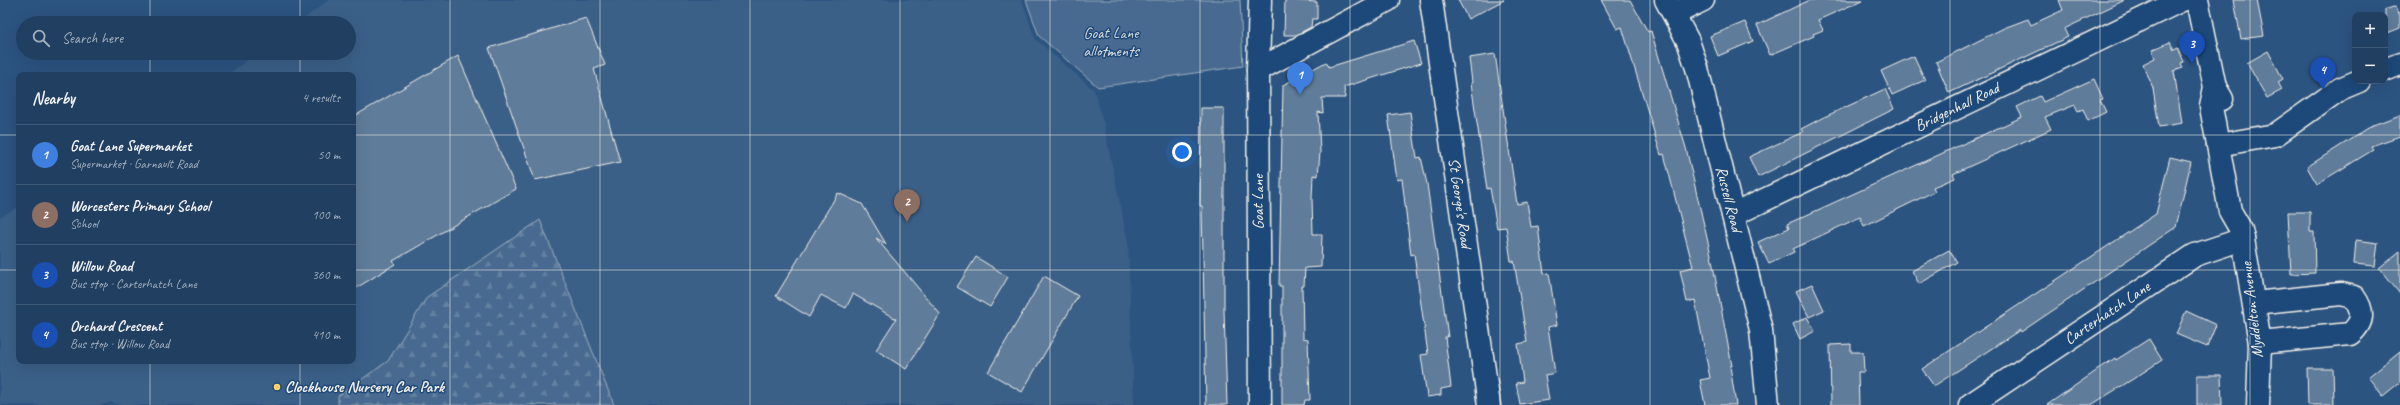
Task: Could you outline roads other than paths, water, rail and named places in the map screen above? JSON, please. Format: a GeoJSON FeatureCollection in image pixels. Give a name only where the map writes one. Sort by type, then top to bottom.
{"type":"FeatureCollection","features":[{"type":"Feature","properties":{"kind":"street","name":"Goat Lane"},"geometry":{"type":"LineString","coordinates":[[1260,0],[1258,70],[1260,405]]}},
{"type":"Feature","properties":{"kind":"street"},"geometry":{"type":"LineString","coordinates":[[1258,70],[1388,0]]}},
{"type":"Feature","properties":{"kind":"street","name":"St George's Road"},"geometry":{"type":"LineString","coordinates":[[1431,0],[1489,405]]}},
{"type":"Feature","properties":{"kind":"street"},"geometry":{"type":"LineString","coordinates":[[1670,7],[1703,0]]}},
{"type":"Feature","properties":{"kind":"street","name":"Bridgenhall Road"},"geometry":{"type":"LineString","coordinates":[[1733,215],[2182,0]]}},
{"type":"Feature","properties":{"kind":"street"},"geometry":{"type":"LineString","coordinates":[[2197,0],[2216,87],[2223,102],[2230,211],[2242,234]]}},
{"type":"Feature","properties":{"kind":"street","name":"Russell Road"},"geometry":{"type":"LineString","coordinates":[[1670,7],[1688,41],[1697,68],[1761,330],[1768,405]]}},
{"type":"Feature","properties":{"kind":"street"},"geometry":{"type":"LineString","coordinates":[[2388,69],[2400,64]]}},
{"type":"Feature","properties":{"kind":"street"},"geometry":{"type":"LineString","coordinates":[[2225,144],[2275,135],[2340,89],[2352,84]]}},
{"type":"Feature","properties":{"kind":"street","name":"Myddelton Avenue"},"geometry":{"type":"LineString","coordinates":[[2242,234],[2260,343],[2258,405]]}},
{"type":"Feature","properties":{"kind":"street","name":"Carterhatch Lane"},"geometry":{"type":"LineString","coordinates":[[1970,405],[2195,255],[2242,234]]}},
{"type":"Feature","properties":{"kind":"street"},"geometry":{"type":"LineString","coordinates":[[2254,303],[2341,294],[2354,296],[2360,306],[2362,315],[2358,327],[2350,334],[2260,343]]}},
{"type":"Feature","properties":{"kind":"place","name":"Willow Road"},"geometry":{"type":"Point","coordinates":[2192,64]}},
{"type":"Feature","properties":{"kind":"place","name":"Orchard Crescent"},"geometry":{"type":"Point","coordinates":[2323,90]}},
{"type":"Feature","properties":{"kind":"place","name":"Goat Lane Supermarket"},"geometry":{"type":"Point","coordinates":[1300,95]}},
{"type":"Feature","properties":{"kind":"place","name":"Worcesters Primary School"},"geometry":{"type":"Point","coordinates":[907,222]}},
{"type":"Feature","properties":{"kind":"place","name":"Clockhouse Nursery Car Park"},"geometry":{"type":"Point","coordinates":[277,387]}},
{"type":"Feature","properties":{"kind":"park label","name":"Goat Lane allotments"},"geometry":{"type":"Point","coordinates":[1111,42]}}]}
